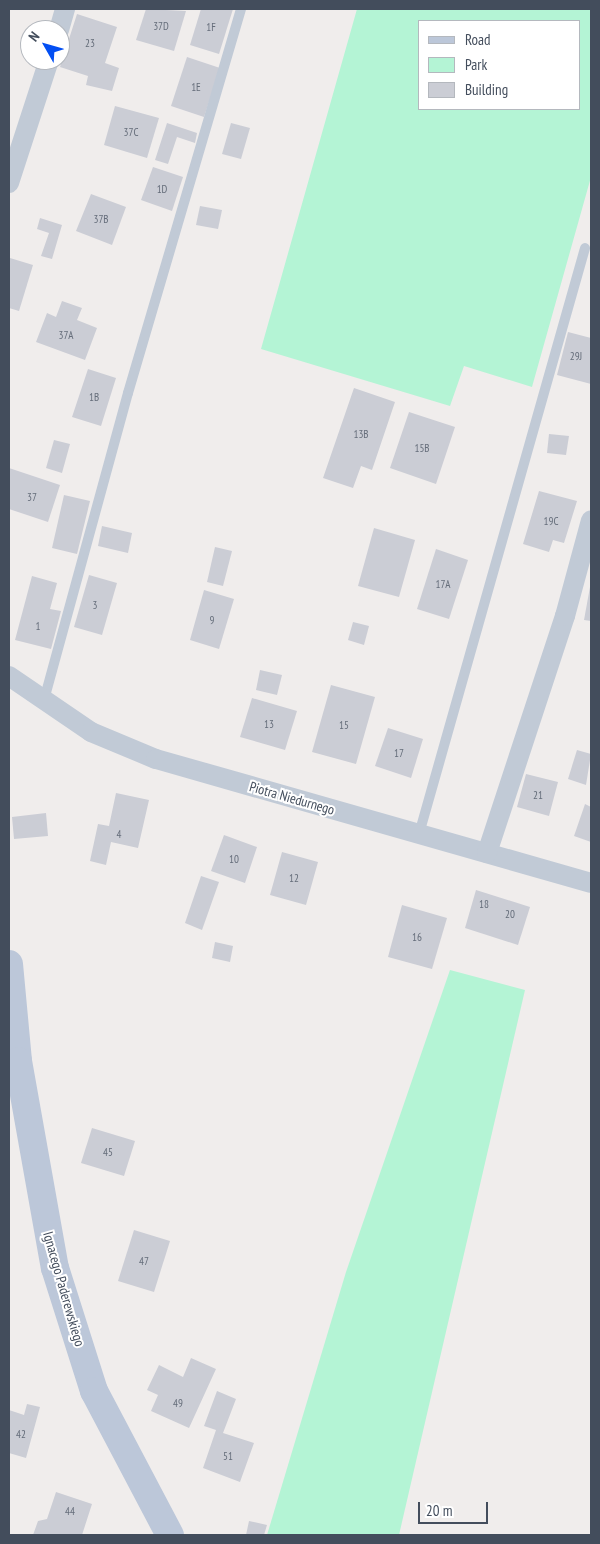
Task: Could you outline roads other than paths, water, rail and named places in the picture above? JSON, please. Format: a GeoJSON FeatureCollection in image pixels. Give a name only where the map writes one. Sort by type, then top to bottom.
{"type":"FeatureCollection","features":[{"type":"Feature","properties":{"kind":"street"},"geometry":{"type":"LineString","coordinates":[[9,183],[46,70]]}},
{"type":"Feature","properties":{"kind":"street"},"geometry":{"type":"LineString","coordinates":[[486,854],[565,616],[591,520]]}},
{"type":"Feature","properties":{"kind":"street","name":"Piotra Niedurnego"},"geometry":{"type":"LineString","coordinates":[[9,676],[90,732],[156,759],[591,883]]}},
{"type":"Feature","properties":{"kind":"street","name":"Ignacego Paderewskiego"},"geometry":{"type":"LineString","coordinates":[[9,964],[20,1070],[55,1268],[94,1391],[170,1535]]}},
{"type":"Feature","properties":{"kind":"lane"},"geometry":{"type":"LineString","coordinates":[[44,700],[128,393],[241,9]]}},
{"type":"Feature","properties":{"kind":"lane"},"geometry":{"type":"LineString","coordinates":[[419,834],[585,248]]}}]}
